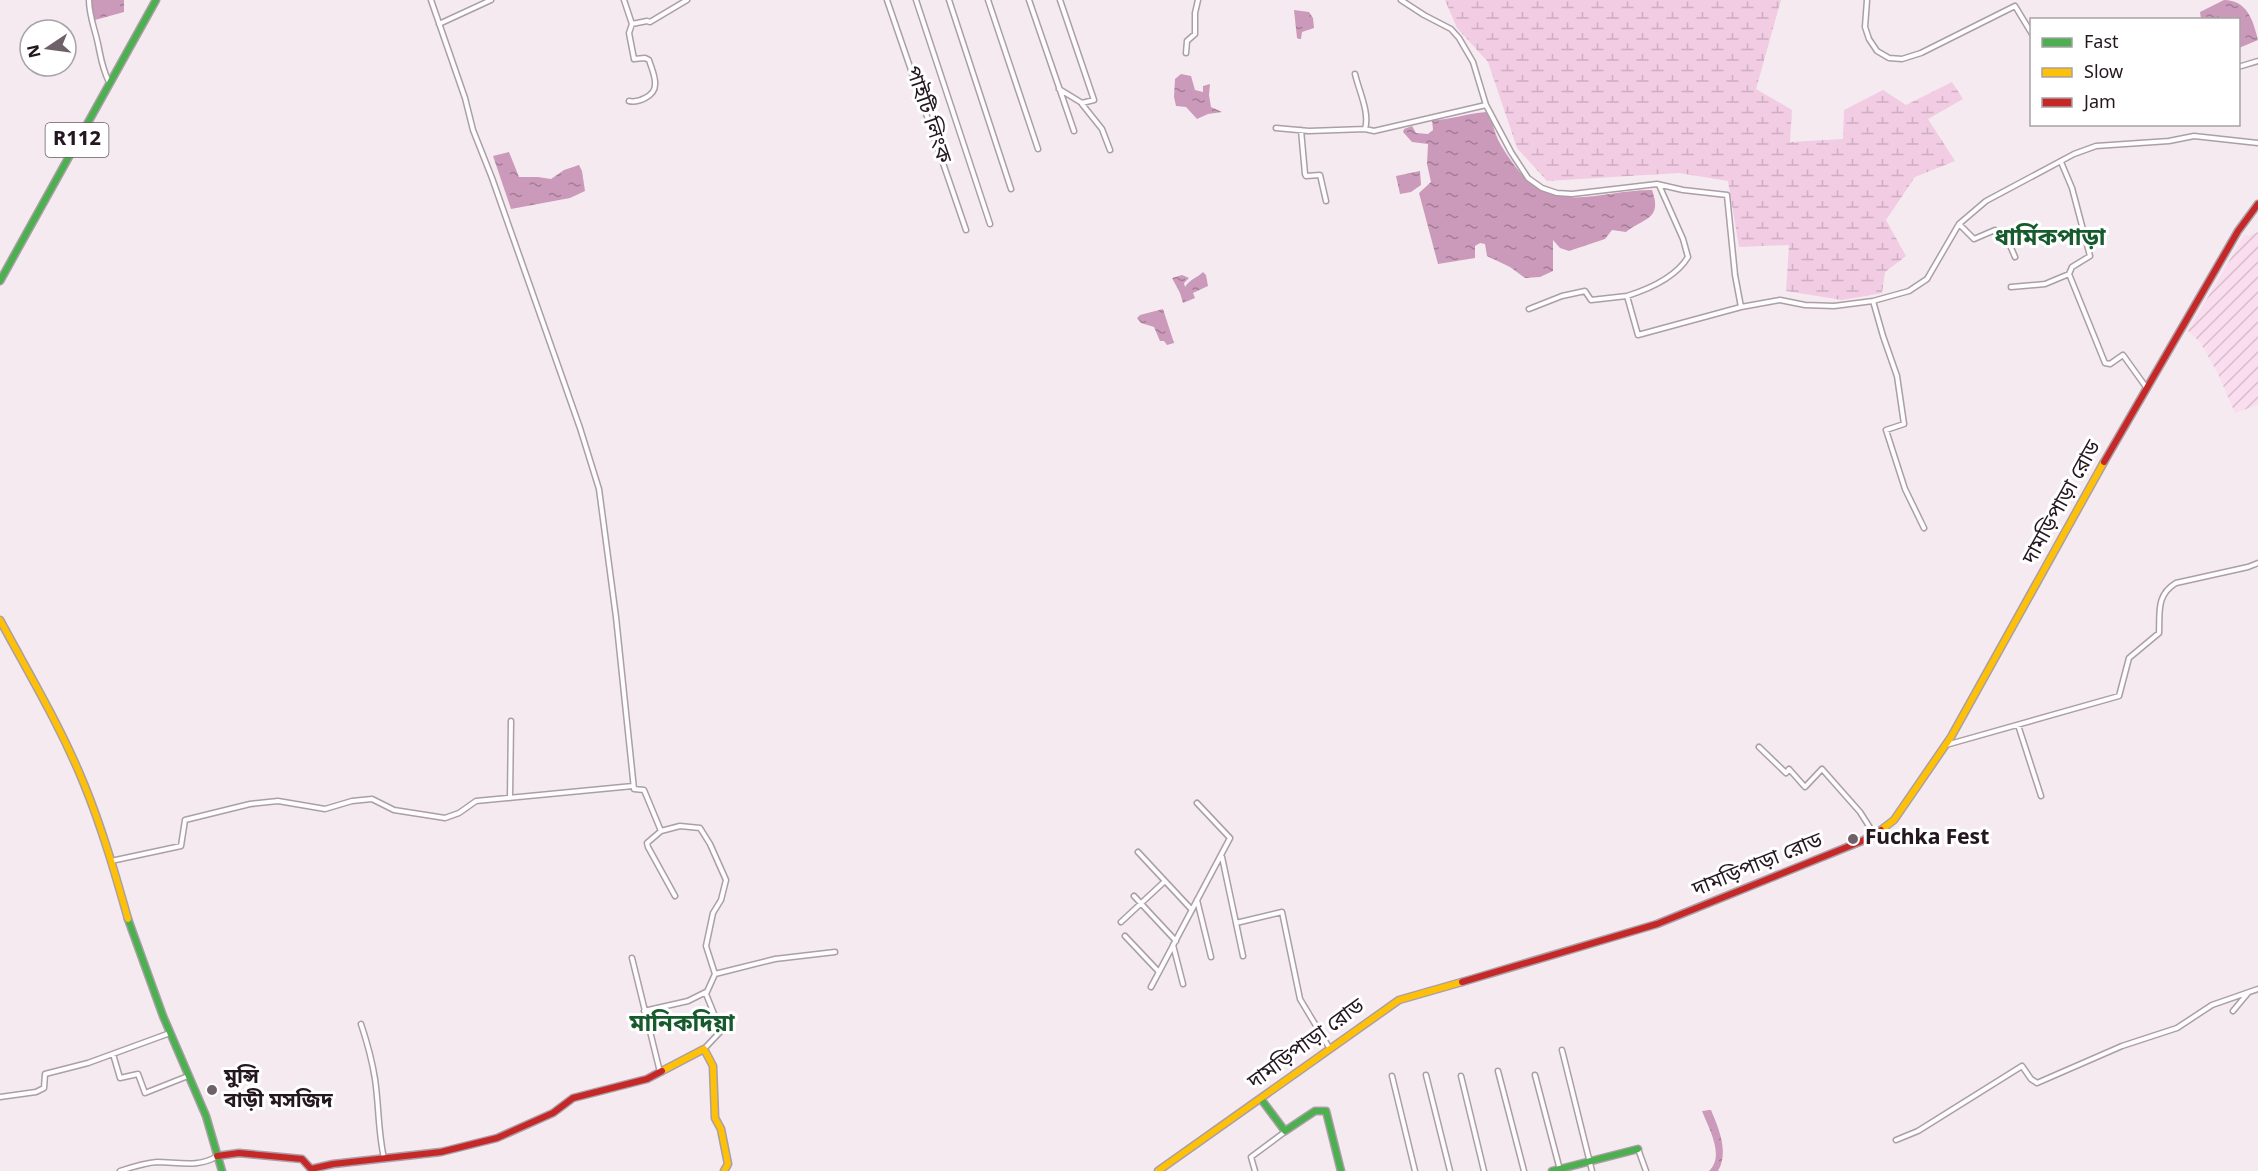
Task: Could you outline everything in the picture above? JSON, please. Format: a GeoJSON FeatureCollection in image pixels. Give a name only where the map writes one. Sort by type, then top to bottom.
{"type":"FeatureCollection","features":[{"type":"Feature","properties":{"kind":"main road","name":"R112"},"geometry":{"type":"LineString","coordinates":[[0,281],[156,0]]}},
{"type":"Feature","properties":{"kind":"main road","name":"দামড়িপাড়া রোড"},"geometry":{"type":"LineString","coordinates":[[1158,1171],[1262,1099],[1385,1009],[1412,995],[1539,961],[1657,924],[1783,874],[1874,835],[1889,825],[1905,807],[1946,745],[2146,387],[2238,231],[2258,204]]}},
{"type":"Feature","properties":{"kind":"main road"},"geometry":{"type":"LineString","coordinates":[[0,620],[72,757],[94,810],[134,938],[170,1033],[206,1116],[222,1171]]}},
{"type":"Feature","properties":{"kind":"main road"},"geometry":{"type":"LineString","coordinates":[[217,1156],[239,1153],[302,1159],[311,1169],[333,1164],[441,1152],[497,1138],[553,1113],[573,1098],[647,1079],[704,1049],[713,1066],[715,1118],[721,1129],[728,1164],[724,1171]]}},
{"type":"Feature","properties":{"kind":"main road"},"geometry":{"type":"LineString","coordinates":[[1262,1099],[1286,1131],[1315,1111],[1326,1111],[1341,1171]]}},
{"type":"Feature","properties":{"kind":"main road"},"geometry":{"type":"LineString","coordinates":[[1552,1171],[1638,1149]]}},
{"type":"Feature","properties":{"kind":"street"},"geometry":{"type":"LineString","coordinates":[[89,0],[89,11],[98,42],[102,68],[109,82]]}},
{"type":"Feature","properties":{"kind":"street"},"geometry":{"type":"LineString","coordinates":[[431,0],[465,98],[473,130],[580,428],[599,489],[614,594],[633,786],[634,789],[644,790],[661,831]]}},
{"type":"Feature","properties":{"kind":"street"},"geometry":{"type":"LineString","coordinates":[[439,24],[490,0]]}},
{"type":"Feature","properties":{"kind":"street"},"geometry":{"type":"LineString","coordinates":[[624,0],[632,24],[629,33],[633,59],[649,60],[656,86],[641,100],[628,102]]}},
{"type":"Feature","properties":{"kind":"street"},"geometry":{"type":"LineString","coordinates":[[632,24],[650,22],[687,0]]}},
{"type":"Feature","properties":{"kind":"street","name":"পাইটি লিংক"},"geometry":{"type":"LineString","coordinates":[[887,0],[966,230]]}},
{"type":"Feature","properties":{"kind":"street"},"geometry":{"type":"LineString","coordinates":[[916,0],[990,224]]}},
{"type":"Feature","properties":{"kind":"street"},"geometry":{"type":"LineString","coordinates":[[949,0],[1011,189]]}},
{"type":"Feature","properties":{"kind":"street"},"geometry":{"type":"LineString","coordinates":[[988,0],[1038,149]]}},
{"type":"Feature","properties":{"kind":"street"},"geometry":{"type":"LineString","coordinates":[[1029,0],[1074,131]]}},
{"type":"Feature","properties":{"kind":"street"},"geometry":{"type":"LineString","coordinates":[[1060,0],[1094,100],[1082,103]]}},
{"type":"Feature","properties":{"kind":"street"},"geometry":{"type":"LineString","coordinates":[[1186,52],[1187,41],[1195,34],[1194,13],[1198,0]]}},
{"type":"Feature","properties":{"kind":"street"},"geometry":{"type":"LineString","coordinates":[[1401,0],[1424,15],[1452,28],[1467,49],[1486,105],[1523,171],[1528,178],[1542,188],[1557,193],[1572,194],[1658,184],[1683,190],[1727,195],[1735,275],[1741,307]]}},
{"type":"Feature","properties":{"kind":"street"},"geometry":{"type":"LineString","coordinates":[[1867,0],[1865,27],[1869,39],[1877,51],[1889,57],[1902,59],[1921,53],[2015,6],[2030,32]]}},
{"type":"Feature","properties":{"kind":"street"},"geometry":{"type":"LineString","coordinates":[[2240,67],[2258,61]]}},
{"type":"Feature","properties":{"kind":"street"},"geometry":{"type":"LineString","coordinates":[[1355,74],[1367,123],[1365,129]]}},
{"type":"Feature","properties":{"kind":"street"},"geometry":{"type":"LineString","coordinates":[[1059,89],[1082,103],[1102,129],[1110,150]]}},
{"type":"Feature","properties":{"kind":"street"},"geometry":{"type":"LineString","coordinates":[[1276,128],[1374,131],[1486,105]]}},
{"type":"Feature","properties":{"kind":"street"},"geometry":{"type":"LineString","coordinates":[[1301,130],[1305,174],[1306,176],[1320,175],[1326,201]]}},
{"type":"Feature","properties":{"kind":"street"},"geometry":{"type":"LineString","coordinates":[[1627,296],[1638,335],[1741,307],[1780,300],[1805,305],[1834,306],[1873,301],[1909,291],[1927,279],[1959,224],[1986,201],[2074,154],[2096,146],[2169,141],[2194,136],[2258,143]]}},
{"type":"Feature","properties":{"kind":"street"},"geometry":{"type":"LineString","coordinates":[[2011,287],[2045,284],[2069,274],[2072,267],[2090,256],[2072,188],[2061,162]]}},
{"type":"Feature","properties":{"kind":"street"},"geometry":{"type":"LineString","coordinates":[[1529,309],[1562,296],[1585,291],[1591,300],[1627,296],[1658,283],[1681,269],[1688,257],[1683,239],[1658,184]]}},
{"type":"Feature","properties":{"kind":"street"},"geometry":{"type":"LineString","coordinates":[[1959,224],[1974,239],[1995,230],[2009,243],[2015,257]]}},
{"type":"Feature","properties":{"kind":"street"},"geometry":{"type":"LineString","coordinates":[[2069,274],[2105,363],[2110,364],[2123,355],[2146,387]]}},
{"type":"Feature","properties":{"kind":"street"},"geometry":{"type":"LineString","coordinates":[[1873,301],[1882,336],[1897,376],[1904,424],[1886,430],[1905,489],[1924,528]]}},
{"type":"Feature","properties":{"kind":"street"},"geometry":{"type":"LineString","coordinates":[[1946,745],[2120,696],[2129,658],[2159,633],[2161,599],[2167,588],[2176,583],[2248,567],[2258,562]]}},
{"type":"Feature","properties":{"kind":"street"},"geometry":{"type":"LineString","coordinates":[[510,798],[511,721]]}},
{"type":"Feature","properties":{"kind":"street"},"geometry":{"type":"LineString","coordinates":[[2018,725],[2041,796]]}},
{"type":"Feature","properties":{"kind":"street"},"geometry":{"type":"LineString","coordinates":[[1759,747],[1786,773],[1789,769],[1805,787],[1822,769],[1860,812],[1874,835]]}},
{"type":"Feature","properties":{"kind":"street"},"geometry":{"type":"LineString","coordinates":[[111,861],[181,846],[185,820],[250,804],[278,801],[325,809],[352,801],[372,799],[394,810],[445,818],[459,813],[476,801],[633,786]]}},
{"type":"Feature","properties":{"kind":"street"},"geometry":{"type":"LineString","coordinates":[[1151,987],[1230,838],[1197,803]]}},
{"type":"Feature","properties":{"kind":"street"},"geometry":{"type":"LineString","coordinates":[[644,1011],[688,1001],[706,992],[716,974],[706,945],[713,913],[721,900],[726,880],[700,828],[680,826],[661,831],[647,843],[675,896]]}},
{"type":"Feature","properties":{"kind":"street"},"geometry":{"type":"LineString","coordinates":[[1138,852],[1192,910]]}},
{"type":"Feature","properties":{"kind":"street"},"geometry":{"type":"LineString","coordinates":[[1221,855],[1243,956]]}},
{"type":"Feature","properties":{"kind":"street"},"geometry":{"type":"LineString","coordinates":[[1121,922],[1165,881]]}},
{"type":"Feature","properties":{"kind":"street"},"geometry":{"type":"LineString","coordinates":[[1134,896],[1174,943],[1183,984]]}},
{"type":"Feature","properties":{"kind":"street"},"geometry":{"type":"LineString","coordinates":[[1197,900],[1211,957]]}},
{"type":"Feature","properties":{"kind":"street"},"geometry":{"type":"LineString","coordinates":[[1236,923],[1282,912],[1300,999],[1330,1049]]}},
{"type":"Feature","properties":{"kind":"street"},"geometry":{"type":"LineString","coordinates":[[1125,936],[1159,972]]}},
{"type":"Feature","properties":{"kind":"street"},"geometry":{"type":"LineString","coordinates":[[716,974],[775,959],[835,952]]}},
{"type":"Feature","properties":{"kind":"street"},"geometry":{"type":"LineString","coordinates":[[632,957],[660,1072]]}},
{"type":"Feature","properties":{"kind":"street"},"geometry":{"type":"LineString","coordinates":[[1896,1140],[1918,1131],[2022,1066],[2031,1079],[2037,1083],[2122,1046],[2176,1028],[2212,1005],[2258,989]]}},
{"type":"Feature","properties":{"kind":"street"},"geometry":{"type":"LineString","coordinates":[[704,1049],[721,1030],[706,992]]}},
{"type":"Feature","properties":{"kind":"street"},"geometry":{"type":"LineString","coordinates":[[2233,1011],[2248,992]]}},
{"type":"Feature","properties":{"kind":"street"},"geometry":{"type":"LineString","coordinates":[[362,1024],[374,1078],[378,1126],[384,1158]]}},
{"type":"Feature","properties":{"kind":"street"},"geometry":{"type":"LineString","coordinates":[[0,1097],[36,1092],[44,1088],[45,1074],[113,1054],[170,1033]]}},
{"type":"Feature","properties":{"kind":"street"},"geometry":{"type":"LineString","coordinates":[[1563,1050],[1592,1171]]}},
{"type":"Feature","properties":{"kind":"street"},"geometry":{"type":"LineString","coordinates":[[113,1054],[120,1078],[138,1074],[145,1093],[188,1076]]}},
{"type":"Feature","properties":{"kind":"street"},"geometry":{"type":"LineString","coordinates":[[1498,1071],[1524,1171]]}},
{"type":"Feature","properties":{"kind":"street"},"geometry":{"type":"LineString","coordinates":[[1426,1075],[1450,1171]]}},
{"type":"Feature","properties":{"kind":"street"},"geometry":{"type":"LineString","coordinates":[[1535,1075],[1560,1170]]}},
{"type":"Feature","properties":{"kind":"street"},"geometry":{"type":"LineString","coordinates":[[1392,1076],[1415,1171]]}},
{"type":"Feature","properties":{"kind":"street"},"geometry":{"type":"LineString","coordinates":[[1461,1076],[1484,1171]]}},
{"type":"Feature","properties":{"kind":"street"},"geometry":{"type":"LineString","coordinates":[[1255,1171],[1251,1157],[1286,1131]]}},
{"type":"Feature","properties":{"kind":"street"},"geometry":{"type":"LineString","coordinates":[[1638,1149],[1646,1171]]}},
{"type":"Feature","properties":{"kind":"street"},"geometry":{"type":"LineString","coordinates":[[120,1171],[135,1165],[155,1162],[208,1162],[217,1156]]}},
{"type":"Feature","properties":{"kind":"shaded area"},"geometry":{"type":"Polygon","coordinates":[[[2258,232],[2258,405],[2235,413],[2218,374],[2200,342],[2188,331],[2245,234],[2248,236],[2258,232]]]}},
{"type":"Feature","properties":{"kind":"green space"},"geometry":{"type":"Polygon","coordinates":[[[1445,0],[1781,0],[1756,89],[1792,110],[1790,142],[1843,139],[1844,110],[1883,90],[1906,105],[1952,82],[1963,99],[1928,119],[1955,161],[1915,177],[1886,220],[1906,256],[1885,272],[1882,293],[1842,300],[1786,291],[1789,245],[1739,247],[1728,181],[1679,173],[1547,181],[1517,148],[1488,62],[1457,28],[1445,0]]]}},
{"type":"Feature","properties":{"kind":"water"},"geometry":{"type":"Polygon","coordinates":[[[91,0],[124,0],[124,12],[95,20],[91,0]]]}},
{"type":"Feature","properties":{"kind":"water"},"geometry":{"type":"Polygon","coordinates":[[[2224,0],[2238,3],[2248,12],[2258,40],[2240,48],[2240,18],[2201,18],[2200,12],[2224,0]]]}},
{"type":"Feature","properties":{"kind":"water"},"geometry":{"type":"Polygon","coordinates":[[[1294,10],[1309,12],[1313,18],[1314,28],[1302,32],[1301,39],[1297,38],[1294,10]]]}},
{"type":"Feature","properties":{"kind":"water"},"geometry":{"type":"Polygon","coordinates":[[[1181,74],[1191,76],[1195,90],[1203,92],[1203,86],[1210,84],[1211,107],[1222,112],[1208,114],[1197,119],[1186,107],[1176,106],[1175,79],[1181,74]]]}},
{"type":"Feature","properties":{"kind":"water"},"geometry":{"type":"Polygon","coordinates":[[[1486,112],[1492,117],[1496,134],[1510,159],[1525,178],[1541,190],[1557,196],[1575,197],[1652,190],[1655,200],[1653,213],[1626,232],[1612,230],[1605,239],[1569,251],[1560,248],[1553,240],[1553,271],[1540,277],[1525,278],[1510,267],[1487,256],[1485,244],[1480,243],[1475,246],[1475,258],[1438,264],[1419,193],[1431,182],[1427,164],[1428,144],[1412,142],[1403,132],[1404,129],[1412,126],[1416,133],[1428,134],[1433,130],[1432,120],[1486,112]]]}},
{"type":"Feature","properties":{"kind":"water"},"geometry":{"type":"Polygon","coordinates":[[[509,152],[519,177],[551,179],[564,170],[579,165],[585,191],[570,198],[511,209],[493,156],[509,152]]]}},
{"type":"Feature","properties":{"kind":"water"},"geometry":{"type":"Polygon","coordinates":[[[1420,171],[1421,185],[1411,192],[1400,194],[1396,176],[1420,171]]]}},
{"type":"Feature","properties":{"kind":"water"},"geometry":{"type":"Polygon","coordinates":[[[1203,272],[1206,275],[1208,286],[1193,293],[1195,298],[1183,303],[1172,278],[1182,275],[1189,278],[1184,283],[1185,287],[1203,272]]]}},
{"type":"Feature","properties":{"kind":"water"},"geometry":{"type":"Polygon","coordinates":[[[1163,309],[1174,343],[1167,345],[1164,341],[1160,341],[1154,327],[1141,323],[1137,318],[1140,315],[1163,309]]]}},
{"type":"Feature","properties":{"kind":"water"},"geometry":{"type":"Polygon","coordinates":[[[1711,1110],[1723,1148],[1718,1171],[1709,1171],[1714,1165],[1716,1150],[1702,1111],[1711,1110]]]}},
{"type":"Feature","properties":{"kind":"traffic: fast"},"geometry":{"type":"LineString","coordinates":[[0,281],[156,0]]}},
{"type":"Feature","properties":{"kind":"traffic: fast"},"geometry":{"type":"LineString","coordinates":[[128,919],[163,1016],[206,1116],[222,1171]]}},
{"type":"Feature","properties":{"kind":"traffic: fast"},"geometry":{"type":"LineString","coordinates":[[1261,1099],[1285,1131],[1315,1111],[1326,1111],[1341,1171]]}},
{"type":"Feature","properties":{"kind":"traffic: fast"},"geometry":{"type":"LineString","coordinates":[[1552,1171],[1638,1149]]}},
{"type":"Feature","properties":{"kind":"traffic: slow"},"geometry":{"type":"LineString","coordinates":[[1881,830],[1894,820],[1951,737],[2104,462]]}},
{"type":"Feature","properties":{"kind":"traffic: slow"},"geometry":{"type":"LineString","coordinates":[[0,620],[75,763],[91,801],[128,919]]}},
{"type":"Feature","properties":{"kind":"traffic: slow"},"geometry":{"type":"LineString","coordinates":[[1158,1171],[1399,1000],[1462,982]]}},
{"type":"Feature","properties":{"kind":"traffic: slow"},"geometry":{"type":"LineString","coordinates":[[662,1071],[704,1049],[713,1066],[715,1118],[721,1129],[728,1164],[724,1171]]}},
{"type":"Feature","properties":{"kind":"traffic: jam"},"geometry":{"type":"LineString","coordinates":[[2104,462],[2238,231],[2258,204]]}},
{"type":"Feature","properties":{"kind":"traffic: jam"},"geometry":{"type":"LineString","coordinates":[[1462,982],[1657,924],[1862,841],[1881,830]]}},
{"type":"Feature","properties":{"kind":"traffic: jam"},"geometry":{"type":"LineString","coordinates":[[217,1156],[239,1153],[302,1159],[311,1169],[333,1164],[441,1152],[497,1138],[553,1113],[573,1098],[647,1079],[662,1071]]}},
{"type":"Feature","properties":{"kind":"place","name":"Fuchka Fest"},"geometry":{"type":"Point","coordinates":[1853,839]}},
{"type":"Feature","properties":{"kind":"place","name":"মুন্সি বাড়ী মসজিদ"},"geometry":{"type":"Point","coordinates":[212,1090]}},
{"type":"Feature","properties":{"kind":"district","name":"ধার্মিকপাড়া"},"geometry":{"type":"Point","coordinates":[2050,239]}},
{"type":"Feature","properties":{"kind":"district","name":"মানিকদিয়া"},"geometry":{"type":"Point","coordinates":[682,1025]}}]}
